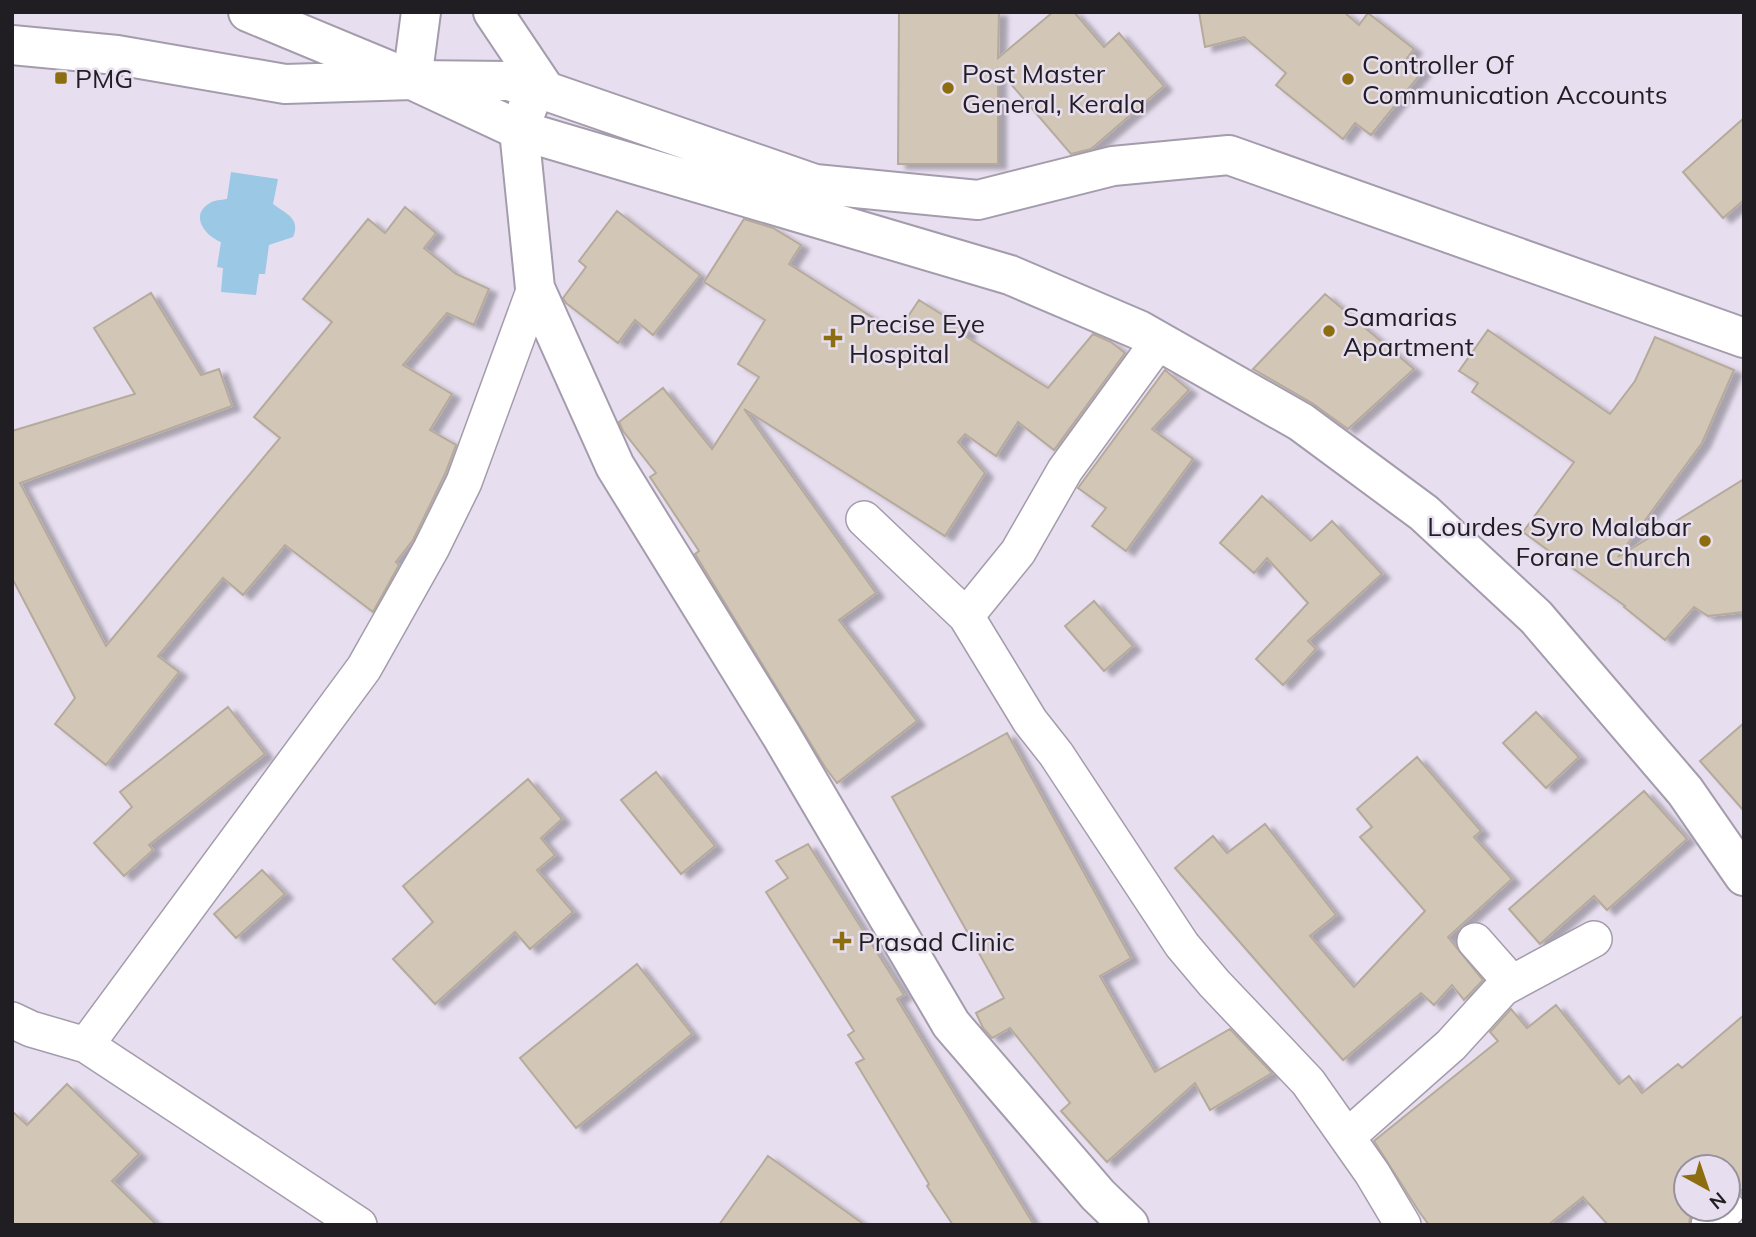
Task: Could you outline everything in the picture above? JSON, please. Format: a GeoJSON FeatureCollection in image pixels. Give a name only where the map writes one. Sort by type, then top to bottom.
{"type":"FeatureCollection","features":[{"type":"Feature","properties":{"kind":"main road"},"geometry":{"type":"LineString","coordinates":[[248,12],[412,80],[519,130],[1010,275],[1139,330],[1301,422],[1424,513],[1536,617],[1685,791],[1744,876]]}},
{"type":"Feature","properties":{"kind":"main road"},"geometry":{"type":"LineString","coordinates":[[412,80],[421,12]]}},
{"type":"Feature","properties":{"kind":"main road"},"geometry":{"type":"LineString","coordinates":[[493,12],[541,89]]}},
{"type":"Feature","properties":{"kind":"main road"},"geometry":{"type":"LineString","coordinates":[[12,45],[117,55],[285,83],[509,80],[815,184],[978,200],[1113,166],[1229,155],[1744,338]]}},
{"type":"Feature","properties":{"kind":"main road"},"geometry":{"type":"LineString","coordinates":[[541,89],[519,130],[535,288],[615,466],[781,735],[951,1024],[1098,1195],[1129,1225]]}},
{"type":"Feature","properties":{"kind":"street"},"geometry":{"type":"LineString","coordinates":[[86,1045],[364,668],[431,549],[464,482],[535,288]]}},
{"type":"Feature","properties":{"kind":"street"},"geometry":{"type":"LineString","coordinates":[[966,616],[1018,552],[1065,470],[1159,341]]}},
{"type":"Feature","properties":{"kind":"street"},"geometry":{"type":"LineString","coordinates":[[864,519],[966,616],[1030,721],[1056,754],[1182,944],[1214,983],[1308,1082],[1372,1173],[1403,1225]]}},
{"type":"Feature","properties":{"kind":"street"},"geometry":{"type":"LineString","coordinates":[[1347,1137],[1451,1045],[1503,988],[1594,939]]}},
{"type":"Feature","properties":{"kind":"street"},"geometry":{"type":"LineString","coordinates":[[1475,942],[1512,983]]}},
{"type":"Feature","properties":{"kind":"street"},"geometry":{"type":"LineString","coordinates":[[12,1020],[31,1029],[86,1045],[359,1225]]}},
{"type":"Feature","properties":{"kind":"water"},"geometry":{"type":"Polygon","coordinates":[[[231,172],[278,179],[273,204],[291,217],[295,225],[293,237],[269,245],[265,274],[259,274],[256,295],[221,292],[223,268],[217,267],[221,242],[205,230],[200,219],[204,208],[210,203],[227,199],[231,172]]]}},
{"type":"Feature","properties":{"kind":"building"},"geometry":{"type":"Polygon","coordinates":[[[899,12],[999,12],[998,58],[1053,12],[1074,12],[1104,47],[1119,33],[1164,86],[1091,149],[1071,154],[998,69],[998,164],[898,164],[899,12]]]}},
{"type":"Feature","properties":{"kind":"building","name":"Controller Of Communication Accounts"},"geometry":{"type":"Polygon","coordinates":[[[1199,12],[1344,12],[1359,25],[1368,13],[1414,49],[1407,58],[1423,71],[1371,135],[1355,123],[1343,139],[1276,85],[1286,73],[1244,37],[1205,47],[1199,12]]]}},
{"type":"Feature","properties":{"kind":"building"},"geometry":{"type":"Polygon","coordinates":[[[1744,118],[1744,200],[1723,218],[1683,172],[1744,118]]]}},
{"type":"Feature","properties":{"kind":"building"},"geometry":{"type":"Polygon","coordinates":[[[405,207],[436,233],[424,248],[456,274],[489,289],[474,325],[447,313],[403,365],[452,394],[430,430],[456,445],[413,540],[396,562],[399,565],[373,612],[285,545],[243,595],[223,578],[158,656],[179,672],[106,765],[55,724],[75,698],[12,578],[12,431],[135,394],[94,328],[151,293],[201,375],[219,369],[232,406],[20,483],[106,646],[280,438],[254,417],[332,322],[303,299],[368,219],[385,233],[405,207]]]}},
{"type":"Feature","properties":{"kind":"building"},"geometry":{"type":"Polygon","coordinates":[[[617,211],[700,275],[653,335],[635,320],[618,343],[563,298],[586,267],[579,261],[617,211]]]}},
{"type":"Feature","properties":{"kind":"building"},"geometry":{"type":"Polygon","coordinates":[[[744,219],[773,228],[801,245],[789,264],[897,333],[919,300],[968,331],[965,336],[1048,388],[1093,334],[1111,342],[1125,353],[1054,450],[1018,422],[996,456],[965,434],[958,442],[985,473],[945,536],[744,409],[876,593],[839,620],[917,721],[837,783],[695,554],[699,551],[650,477],[656,473],[619,422],[663,388],[712,449],[759,377],[738,364],[765,320],[704,282],[744,219]]]}},
{"type":"Feature","properties":{"kind":"building","name":"Samarias Apartment"},"geometry":{"type":"Polygon","coordinates":[[[1325,294],[1414,369],[1348,429],[1312,403],[1253,369],[1325,294]]]}},
{"type":"Feature","properties":{"kind":"building"},"geometry":{"type":"Polygon","coordinates":[[[1488,330],[1610,414],[1635,381],[1655,337],[1734,370],[1702,443],[1618,557],[1744,479],[1744,612],[1708,616],[1694,607],[1665,640],[1625,606],[1523,532],[1574,462],[1472,392],[1478,383],[1459,371],[1488,330]]]}},
{"type":"Feature","properties":{"kind":"building"},"geometry":{"type":"Polygon","coordinates":[[[1165,370],[1189,390],[1152,429],[1193,459],[1126,551],[1092,526],[1106,508],[1078,488],[1165,370]]]}},
{"type":"Feature","properties":{"kind":"building"},"geometry":{"type":"Polygon","coordinates":[[[1262,496],[1311,541],[1332,521],[1382,574],[1308,641],[1316,649],[1283,685],[1256,659],[1308,603],[1267,558],[1254,573],[1220,543],[1262,496]]]}},
{"type":"Feature","properties":{"kind":"building"},"geometry":{"type":"Polygon","coordinates":[[[1094,601],[1133,646],[1104,671],[1065,626],[1094,601]]]}},
{"type":"Feature","properties":{"kind":"building"},"geometry":{"type":"Polygon","coordinates":[[[228,707],[265,754],[149,845],[153,850],[124,876],[94,843],[132,807],[120,792],[228,707]]]}},
{"type":"Feature","properties":{"kind":"building"},"geometry":{"type":"Polygon","coordinates":[[[1536,712],[1579,757],[1546,788],[1503,743],[1536,712]]]}},
{"type":"Feature","properties":{"kind":"building"},"geometry":{"type":"Polygon","coordinates":[[[1744,723],[1744,811],[1700,761],[1744,723]]]}},
{"type":"Feature","properties":{"kind":"building"},"geometry":{"type":"Polygon","coordinates":[[[1007,733],[1131,958],[1100,976],[1155,1072],[1230,1029],[1272,1073],[1210,1110],[1195,1083],[1107,1162],[1061,1111],[1070,1103],[1010,1028],[992,1038],[983,1028],[976,1013],[1004,998],[892,797],[1007,733]]]}},
{"type":"Feature","properties":{"kind":"building"},"geometry":{"type":"Polygon","coordinates":[[[1417,757],[1481,831],[1474,837],[1512,879],[1448,937],[1483,980],[1464,1000],[1452,985],[1434,1005],[1421,993],[1343,1060],[1175,868],[1213,836],[1227,853],[1265,824],[1336,915],[1310,936],[1354,987],[1425,911],[1360,837],[1372,827],[1357,809],[1417,757]]]}},
{"type":"Feature","properties":{"kind":"building"},"geometry":{"type":"Polygon","coordinates":[[[656,772],[715,846],[681,874],[621,800],[656,772]]]}},
{"type":"Feature","properties":{"kind":"building"},"geometry":{"type":"Polygon","coordinates":[[[528,779],[562,819],[541,838],[555,855],[537,870],[573,912],[530,949],[515,932],[435,1004],[393,959],[433,922],[403,886],[528,779]]]}},
{"type":"Feature","properties":{"kind":"building"},"geometry":{"type":"Polygon","coordinates":[[[1644,791],[1687,839],[1607,910],[1594,896],[1540,944],[1509,909],[1644,791]]]}},
{"type":"Feature","properties":{"kind":"building"},"geometry":{"type":"Polygon","coordinates":[[[808,844],[904,995],[897,999],[1034,1225],[953,1225],[927,1186],[929,1184],[856,1063],[864,1059],[848,1035],[854,1031],[766,892],[788,878],[776,861],[808,844]]]}},
{"type":"Feature","properties":{"kind":"building"},"geometry":{"type":"Polygon","coordinates":[[[262,870],[285,894],[236,938],[214,914],[262,870]]]}},
{"type":"Feature","properties":{"kind":"building"},"geometry":{"type":"Polygon","coordinates":[[[637,964],[692,1034],[576,1128],[520,1058],[637,964]]]}},
{"type":"Feature","properties":{"kind":"building"},"geometry":{"type":"Polygon","coordinates":[[[1556,1005],[1619,1084],[1629,1076],[1642,1093],[1678,1064],[1682,1068],[1744,1015],[1744,1188],[1742,1190],[1742,1153],[1672,1153],[1672,1223],[1689,1225],[1608,1225],[1583,1197],[1548,1225],[1429,1225],[1374,1141],[1498,1041],[1490,1032],[1511,1009],[1527,1028],[1556,1005]]]}},
{"type":"Feature","properties":{"kind":"building"},"geometry":{"type":"Polygon","coordinates":[[[67,1084],[139,1154],[112,1181],[157,1225],[12,1225],[12,1111],[27,1125],[67,1084]]]}},
{"type":"Feature","properties":{"kind":"building"},"geometry":{"type":"Polygon","coordinates":[[[768,1156],[865,1225],[719,1225],[768,1156]]]}},
{"type":"Feature","properties":{"kind":"place","name":"PMG"},"geometry":{"type":"Point","coordinates":[61,78]}},
{"type":"Feature","properties":{"kind":"place","name":"Controller Of Communication Accounts"},"geometry":{"type":"Point","coordinates":[1348,79]}},
{"type":"Feature","properties":{"kind":"place","name":"Post Master General, Kerala"},"geometry":{"type":"Point","coordinates":[948,88]}},
{"type":"Feature","properties":{"kind":"place","name":"Samarias Apartment"},"geometry":{"type":"Point","coordinates":[1329,331]}},
{"type":"Feature","properties":{"kind":"place","name":"Precise Eye Hospital"},"geometry":{"type":"Point","coordinates":[833,338]}},
{"type":"Feature","properties":{"kind":"place","name":"Lourdes Syro Malabar Forane Church"},"geometry":{"type":"Point","coordinates":[1705,541]}},
{"type":"Feature","properties":{"kind":"place","name":"Prasad Clinic"},"geometry":{"type":"Point","coordinates":[842,941]}}]}
